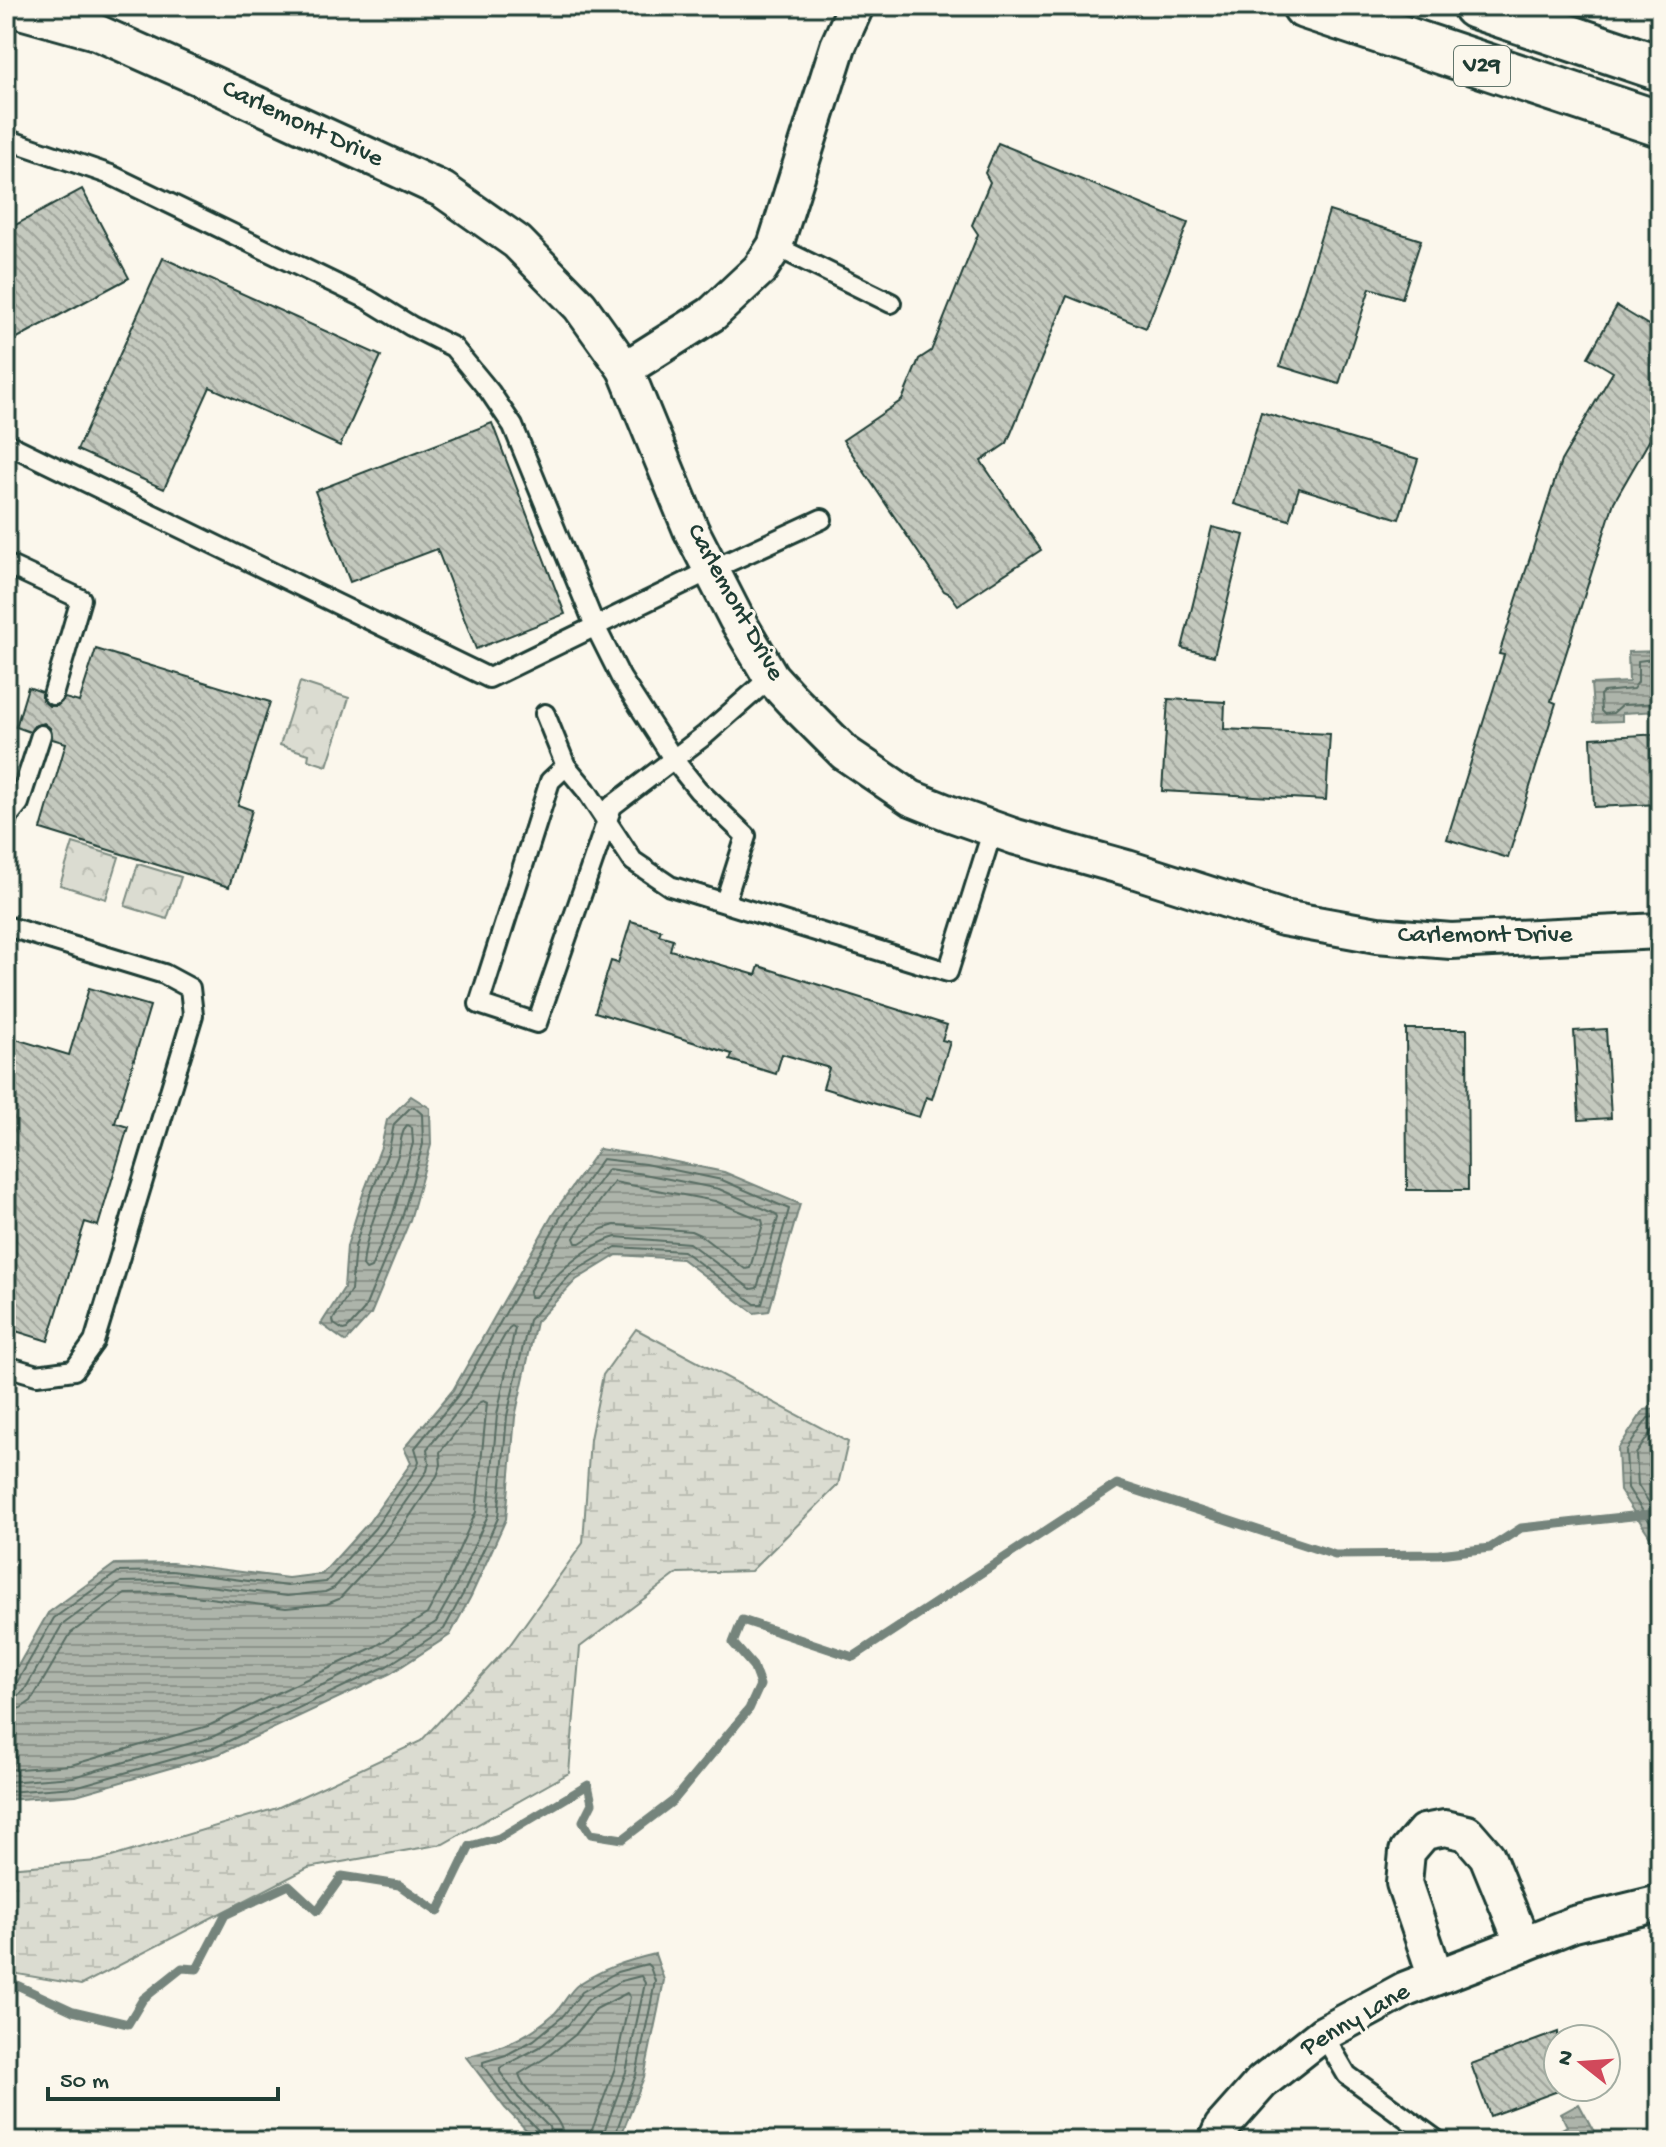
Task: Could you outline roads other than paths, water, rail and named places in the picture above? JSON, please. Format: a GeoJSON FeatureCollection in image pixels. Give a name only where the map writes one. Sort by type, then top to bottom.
{"type":"FeatureCollection","features":[{"type":"Feature","properties":{"kind":"main road","name":"V29"},"geometry":{"type":"LineString","coordinates":[[1305,6],[1660,124]]}},
{"type":"Feature","properties":{"kind":"main road","name":"V29"},"geometry":{"type":"LineString","coordinates":[[1475,6],[1660,68]]}},
{"type":"Feature","properties":{"kind":"street"},"geometry":{"type":"LineString","coordinates":[[838,46],[844,6]]}},
{"type":"Feature","properties":{"kind":"street"},"geometry":{"type":"LineString","coordinates":[[625,369],[712,314],[760,269],[775,246],[838,46],[856,6]]}},
{"type":"Feature","properties":{"kind":"street","name":"Carlemont Drive"},"geometry":{"type":"LineString","coordinates":[[6,7],[96,32],[443,190],[517,242],[580,306],[625,369],[691,530],[736,618],[771,677],[845,753],[911,798],[993,829],[1283,918],[1377,935],[1451,941],[1660,931]]}},
{"type":"Feature","properties":{"kind":"street","name":"Penny Lane"},"geometry":{"type":"LineString","coordinates":[[1436,1977],[1404,1883],[1407,1852],[1424,1832],[1445,1828],[1467,1833],[1487,1856],[1523,1944]]}},
{"type":"Feature","properties":{"kind":"street","name":"Penny Lane"},"geometry":{"type":"LineString","coordinates":[[1216,2141],[1222,2127],[1262,2082],[1323,2034],[1406,1989],[1574,1924],[1660,1903]]}},
{"type":"Feature","properties":{"kind":"lane"},"geometry":{"type":"LineString","coordinates":[[6,139],[111,175],[367,299],[453,347],[513,426],[595,626],[621,678],[674,760],[698,790],[746,836],[725,902]]}},
{"type":"Feature","properties":{"kind":"lane"},"geometry":{"type":"LineString","coordinates":[[775,246],[891,303]]}},
{"type":"Feature","properties":{"kind":"lane"},"geometry":{"type":"LineString","coordinates":[[6,443],[489,678],[822,519]]}},
{"type":"Feature","properties":{"kind":"lane"},"geometry":{"type":"LineString","coordinates":[[7,569],[81,599],[53,695]]}},
{"type":"Feature","properties":{"kind":"lane"},"geometry":{"type":"LineString","coordinates":[[566,766],[550,781],[479,1004],[537,1023],[612,806],[705,735],[771,677]]}},
{"type":"Feature","properties":{"kind":"lane"},"geometry":{"type":"LineString","coordinates":[[545,714],[566,766],[586,790],[633,861],[670,886],[948,972],[993,829]]}},
{"type":"Feature","properties":{"kind":"lane"},"geometry":{"type":"LineString","coordinates":[[6,819],[19,803],[41,735]]}},
{"type":"Feature","properties":{"kind":"lane"},"geometry":{"type":"LineString","coordinates":[[6,926],[164,974],[190,988],[193,1015],[94,1342],[74,1370],[37,1375],[6,1366]]}},
{"type":"Feature","properties":{"kind":"lane"},"geometry":{"type":"LineString","coordinates":[[1323,2034],[1347,2075],[1438,2141]]}},
{"type":"Feature","properties":{"kind":"water"},"geometry":{"type":"Polygon","coordinates":[[[1660,651],[1660,711],[1622,713],[1622,721],[1594,722],[1591,684],[1629,682],[1628,652],[1660,651]]]}},
{"type":"Feature","properties":{"kind":"water"},"geometry":{"type":"Polygon","coordinates":[[[411,1096],[430,1108],[431,1145],[410,1220],[371,1314],[346,1342],[321,1324],[344,1288],[347,1246],[381,1147],[387,1120],[411,1096]]]}},
{"type":"Feature","properties":{"kind":"water"},"geometry":{"type":"Polygon","coordinates":[[[599,1149],[724,1172],[800,1204],[769,1311],[754,1313],[682,1259],[617,1255],[576,1280],[536,1322],[515,1417],[506,1519],[450,1635],[391,1673],[219,1754],[76,1795],[6,1800],[6,1687],[48,1613],[115,1564],[172,1563],[288,1578],[322,1574],[369,1522],[411,1463],[404,1448],[453,1390],[553,1214],[599,1149]]]}},
{"type":"Feature","properties":{"kind":"water"},"geometry":{"type":"Polygon","coordinates":[[[1660,1408],[1660,1548],[1620,1491],[1618,1449],[1644,1410],[1660,1408]]]}},
{"type":"Feature","properties":{"kind":"water"},"geometry":{"type":"Polygon","coordinates":[[[655,1954],[664,1980],[644,2077],[619,2141],[537,2141],[505,2108],[466,2057],[524,2036],[555,2013],[575,1987],[588,1978],[655,1954]]]}},
{"type":"Feature","properties":{"kind":"water"},"geometry":{"type":"Polygon","coordinates":[[[1579,2104],[1599,2141],[1540,2141],[1567,2126],[1561,2114],[1579,2104]]]}},
{"type":"Feature","properties":{"kind":"waterway"},"geometry":{"type":"LineString","coordinates":[[6,1980],[73,2011],[128,2024],[143,1999],[182,1968],[197,1969],[225,1915],[289,1885],[317,1911],[342,1876],[399,1885],[438,1912],[470,1846],[499,1838],[588,1785],[592,1803],[583,1821],[591,1834],[623,1839],[673,1801],[749,1709],[760,1685],[753,1666],[733,1643],[742,1620],[853,1657],[1117,1484],[1335,1555],[1439,1554],[1490,1548],[1521,1528],[1660,1513]]}}]}
